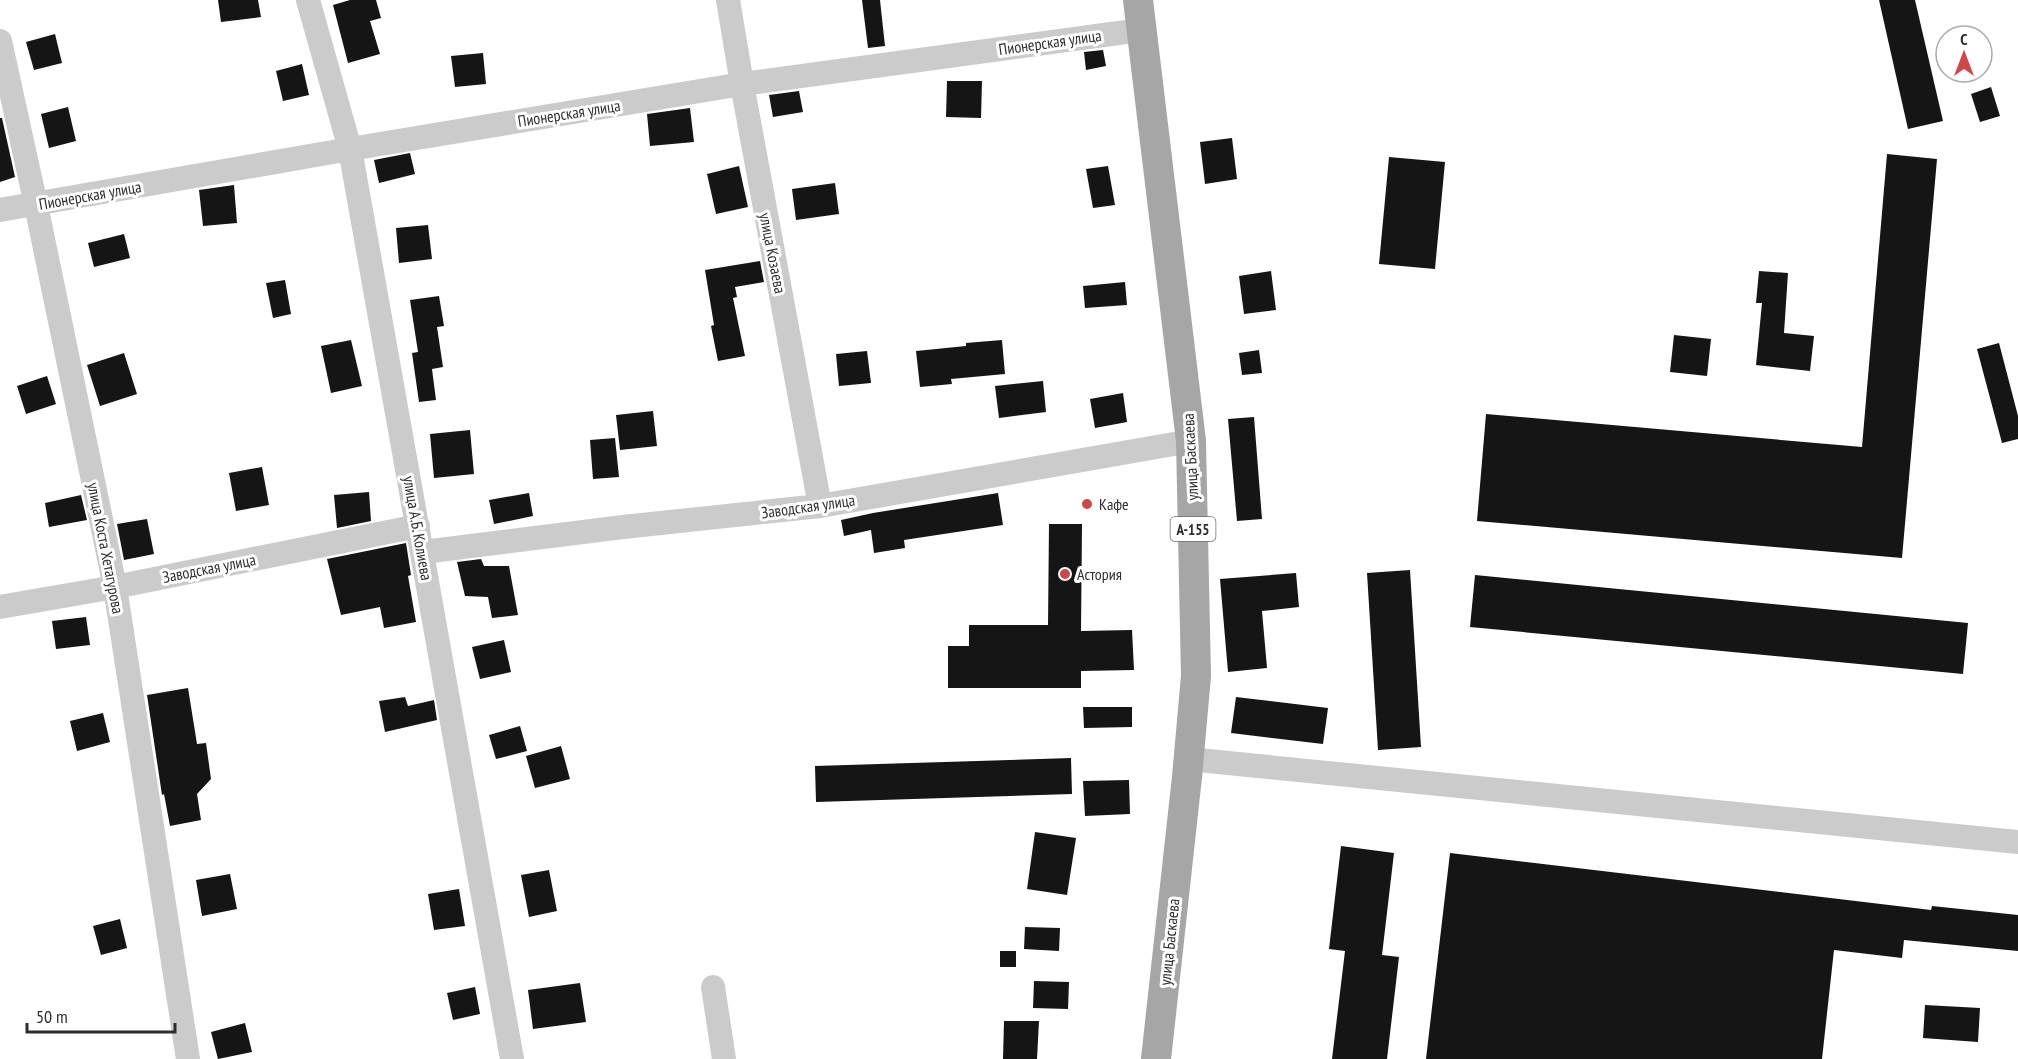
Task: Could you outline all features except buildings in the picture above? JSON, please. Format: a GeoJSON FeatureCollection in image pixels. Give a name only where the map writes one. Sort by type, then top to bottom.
{"type":"FeatureCollection","features":[{"type":"Feature","properties":{"kind":"main road","name":"улица Баскаева"},"geometry":{"type":"LineString","coordinates":[[1137,0],[1191,441],[1196,676],[1156,1059]]}},
{"type":"Feature","properties":{"kind":"street","name":"улица А.Б. Колиева"},"geometry":{"type":"LineString","coordinates":[[308,0],[350,149],[512,1059]]}},
{"type":"Feature","properties":{"kind":"street","name":"улица Козаева"},"geometry":{"type":"LineString","coordinates":[[728,0],[820,506]]}},
{"type":"Feature","properties":{"kind":"street","name":"Пионерская улица"},"geometry":{"type":"LineString","coordinates":[[0,210],[742,84],[1141,30]]}},
{"type":"Feature","properties":{"kind":"street","name":"улица Коста Хетагурова"},"geometry":{"type":"LineString","coordinates":[[0,41],[115,587],[188,1059]]}},
{"type":"Feature","properties":{"kind":"street","name":"Заводская улица"},"geometry":{"type":"LineString","coordinates":[[423,552],[623,527],[820,506],[1191,441]]}},
{"type":"Feature","properties":{"kind":"street","name":"Заводская улица"},"geometry":{"type":"LineString","coordinates":[[0,607],[115,587],[418,526]]}},
{"type":"Feature","properties":{"kind":"street"},"geometry":{"type":"LineString","coordinates":[[1188,759],[2018,842]]}},
{"type":"Feature","properties":{"kind":"street"},"geometry":{"type":"LineString","coordinates":[[713,987],[724,1059]]}},
{"type":"Feature","properties":{"kind":"place","name":"Кафе"},"geometry":{"type":"Point","coordinates":[1087,504]}},
{"type":"Feature","properties":{"kind":"place","name":"Астория"},"geometry":{"type":"Point","coordinates":[1065,574]}}]}
